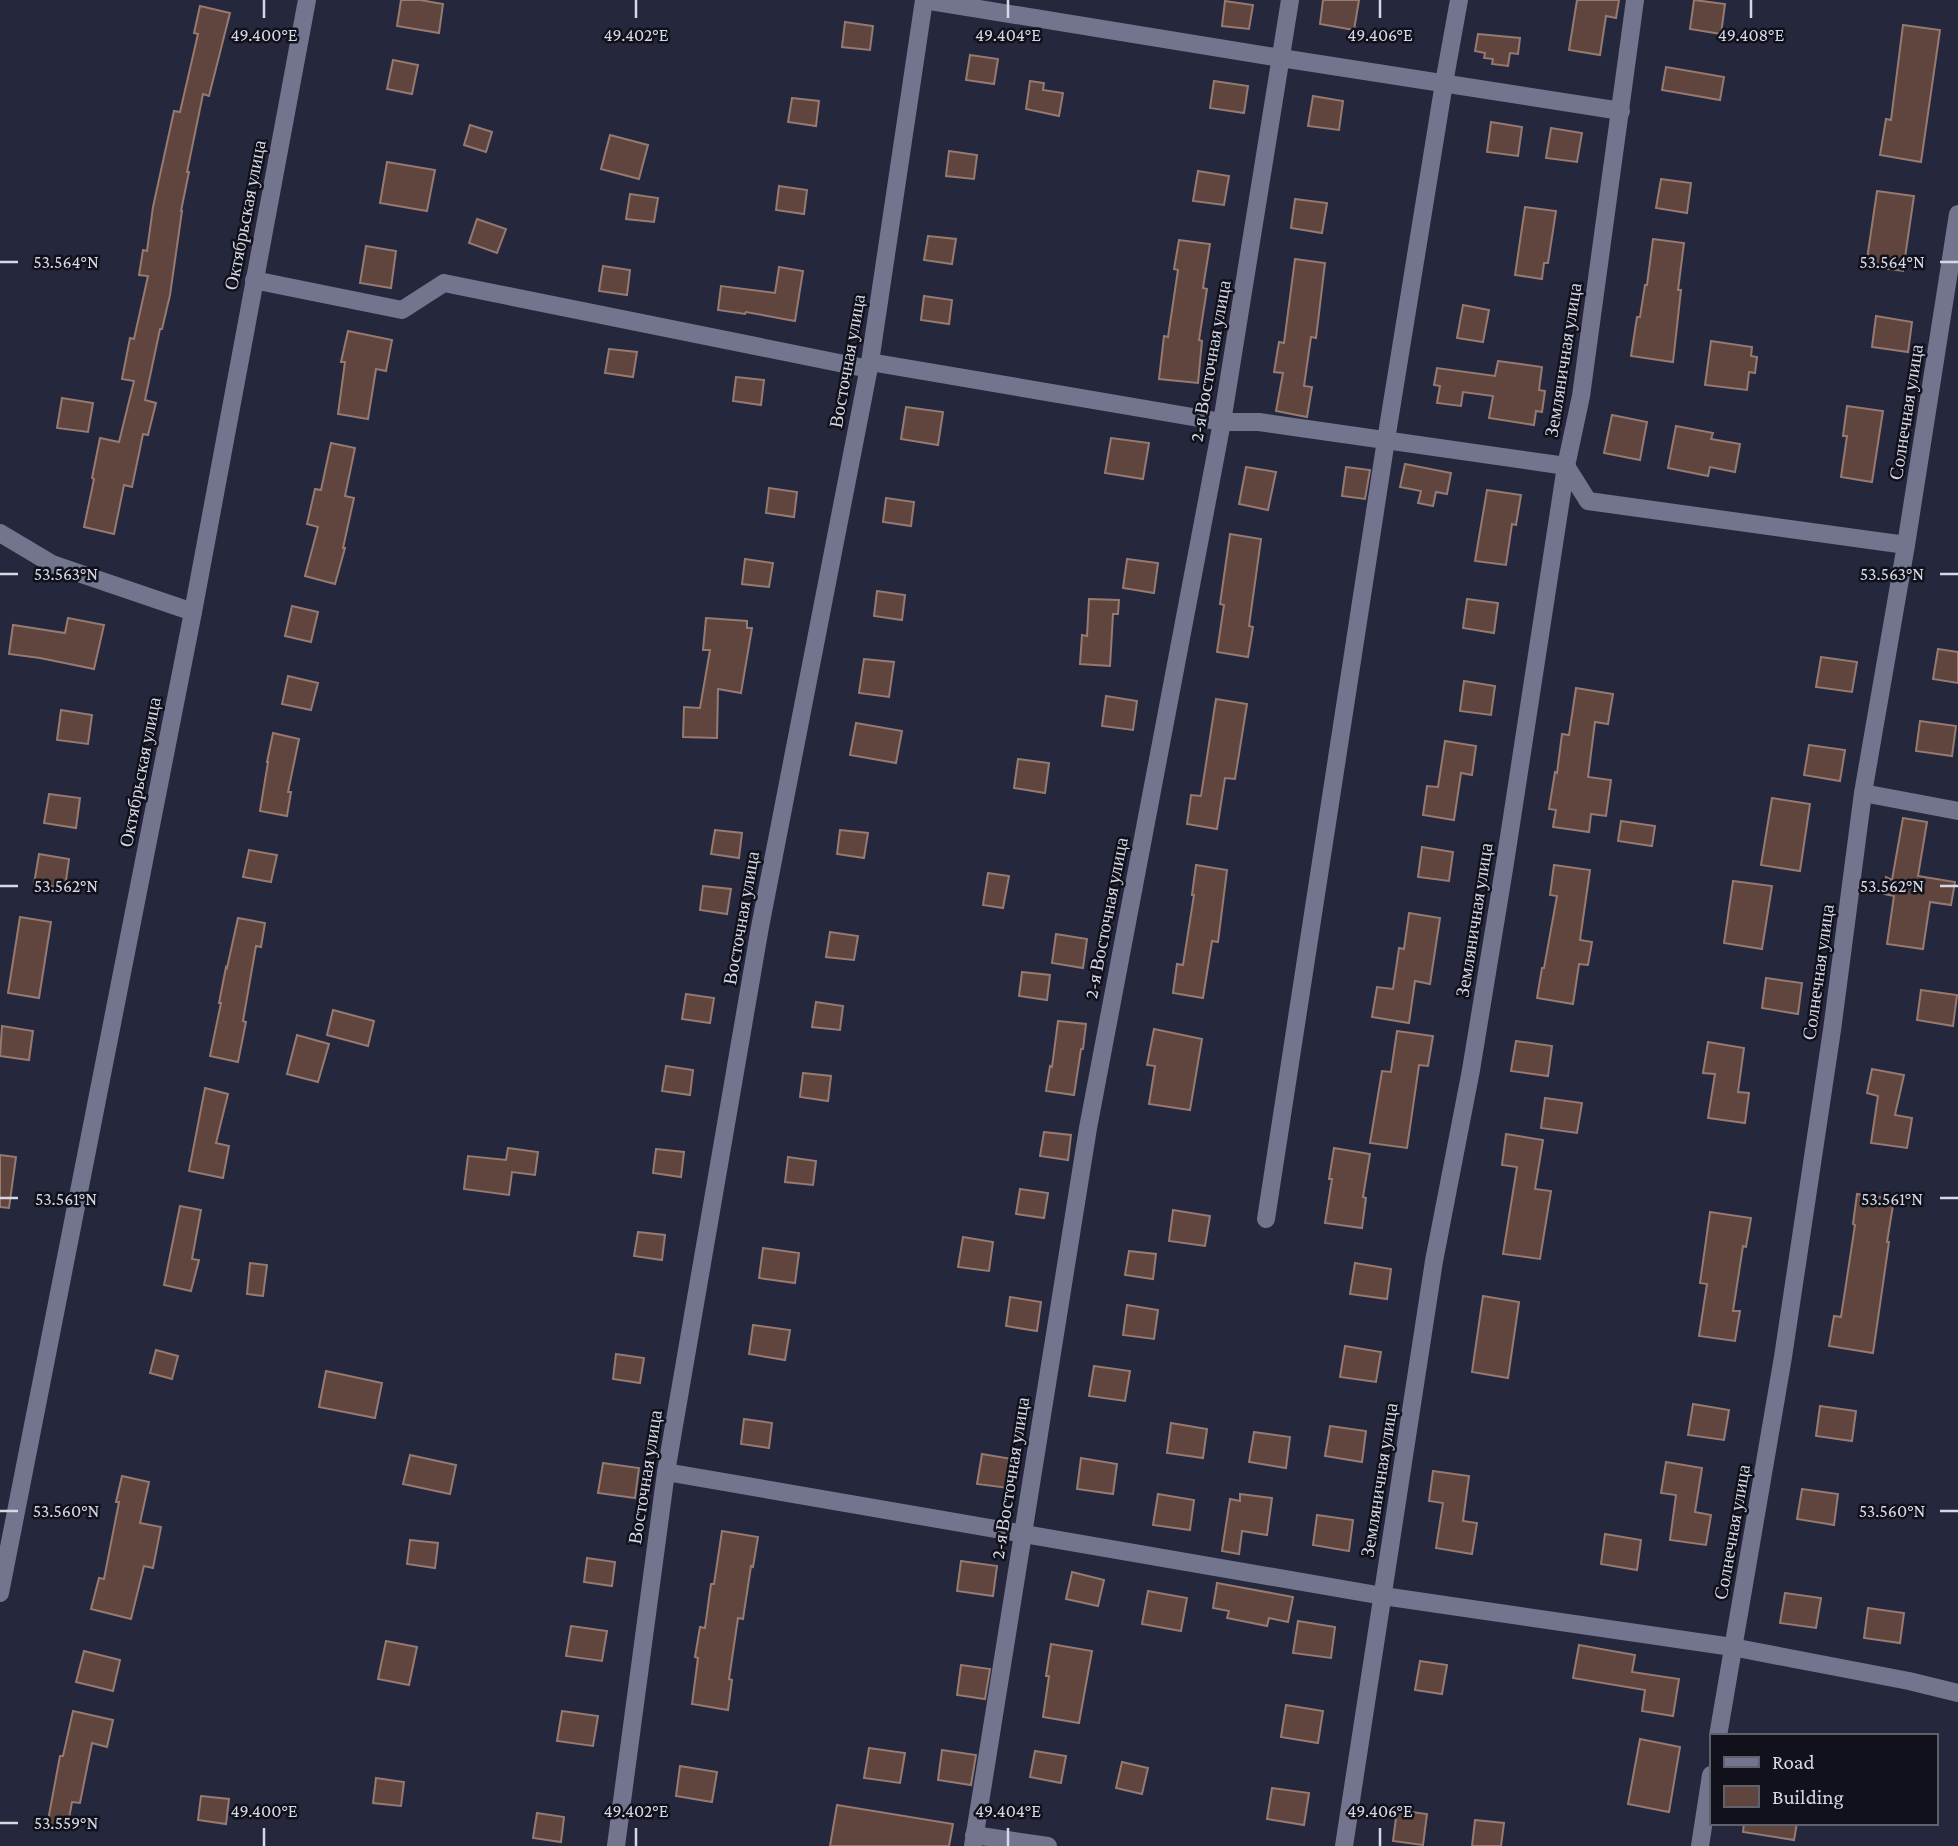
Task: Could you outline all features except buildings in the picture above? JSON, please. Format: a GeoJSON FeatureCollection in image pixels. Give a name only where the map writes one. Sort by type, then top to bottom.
{"type":"FeatureCollection","features":[{"type":"Feature","properties":{"kind":"street","name":"Октябрьская улица"},"geometry":{"type":"LineString","coordinates":[[0,1593],[193,612],[307,0]]}},
{"type":"Feature","properties":{"kind":"street"},"geometry":{"type":"LineString","coordinates":[[924,0],[1621,111]]}},
{"type":"Feature","properties":{"kind":"street","name":"Восточная улица"},"geometry":{"type":"LineString","coordinates":[[616,1846],[666,1472],[760,927],[869,366],[924,0]]}},
{"type":"Feature","properties":{"kind":"street","name":"2-я Восточная улица"},"geometry":{"type":"LineString","coordinates":[[974,1840],[1088,1128],[1222,422],[1290,0]]}},
{"type":"Feature","properties":{"kind":"street"},"geometry":{"type":"LineString","coordinates":[[1266,1219],[1386,440],[1459,0]]}},
{"type":"Feature","properties":{"kind":"street","name":"Земляничная улица"},"geometry":{"type":"LineString","coordinates":[[1343,1846],[1434,1261],[1471,1070],[1566,466],[1581,396],[1635,0]]}},
{"type":"Feature","properties":{"kind":"street","name":"Солнечная улица"},"geometry":{"type":"LineString","coordinates":[[1718,1734],[1786,1344],[1863,793],[1906,545],[1958,214]]}},
{"type":"Feature","properties":{"kind":"street"},"geometry":{"type":"LineString","coordinates":[[254,280],[402,310],[444,283],[869,366],[1222,422],[1259,422],[1566,466],[1588,500],[1906,545]]}},
{"type":"Feature","properties":{"kind":"street"},"geometry":{"type":"LineString","coordinates":[[0,533],[52,564],[193,612]]}},
{"type":"Feature","properties":{"kind":"street"},"geometry":{"type":"LineString","coordinates":[[1863,793],[1958,811]]}},
{"type":"Feature","properties":{"kind":"street"},"geometry":{"type":"LineString","coordinates":[[666,1472],[1383,1596],[1732,1647],[1958,1693]]}},
{"type":"Feature","properties":{"kind":"street"},"geometry":{"type":"LineString","coordinates":[[1700,1846],[1710,1781]]}},
{"type":"Feature","properties":{"kind":"street"},"geometry":{"type":"LineString","coordinates":[[974,1840],[1048,1846]]}}]}
